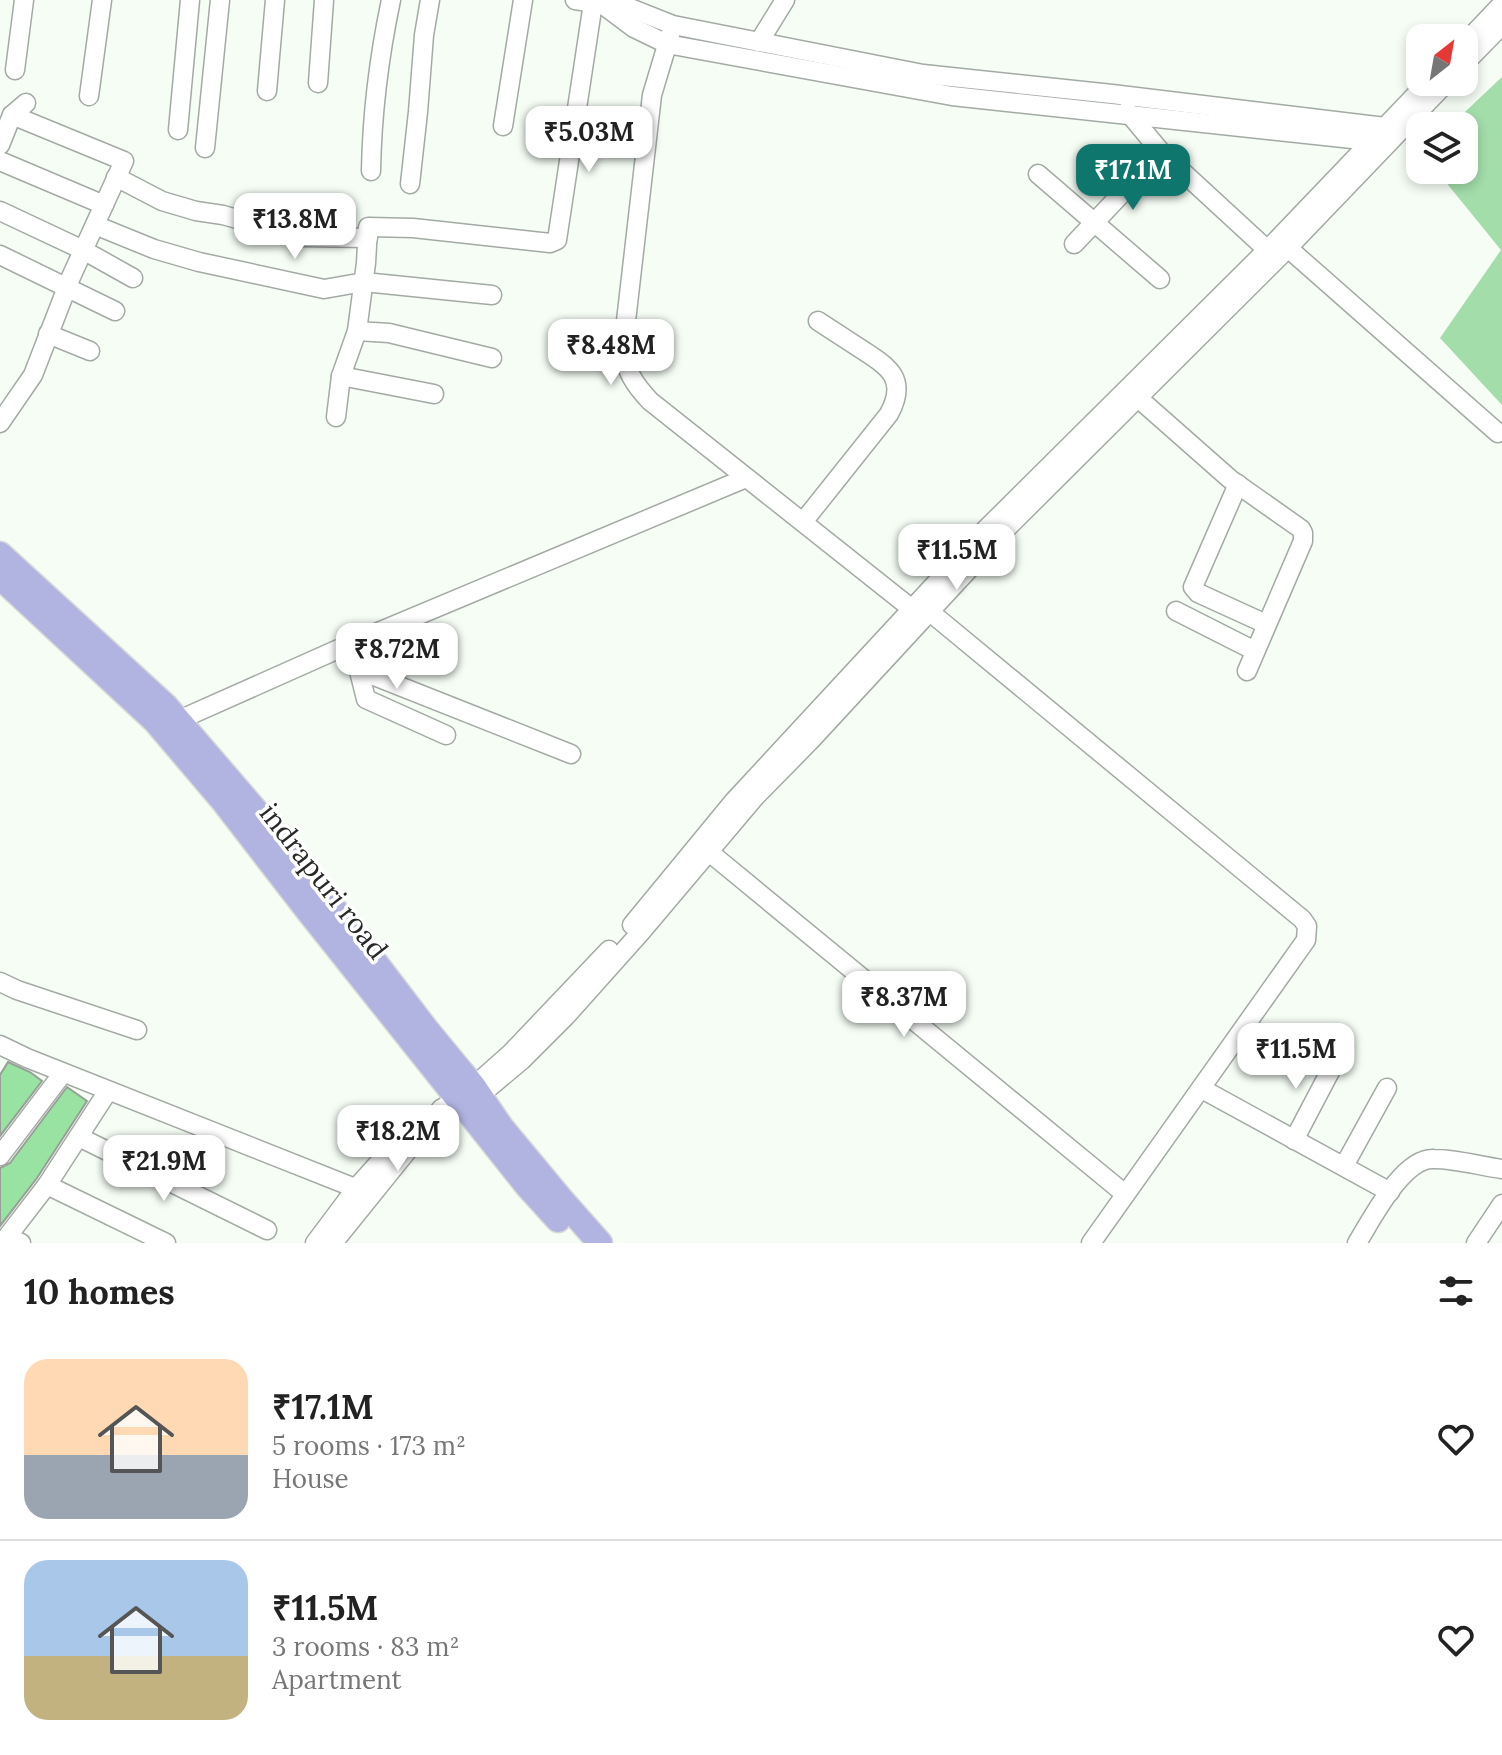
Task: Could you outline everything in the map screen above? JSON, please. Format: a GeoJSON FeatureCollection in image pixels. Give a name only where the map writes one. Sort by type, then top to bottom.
{"type":"FeatureCollection","features":[{"type":"Feature","properties":{"kind":"main road","name":"indrapuri road"},"geometry":{"type":"LineString","coordinates":[[0,554],[166,706],[288,848],[427,1030],[528,1187],[579,1243]]}},
{"type":"Feature","properties":{"kind":"main road","name":"indrapuri road"},"geometry":{"type":"LineString","coordinates":[[0,577],[155,721],[223,801],[308,911],[466,1093]]}},
{"type":"Feature","properties":{"kind":"main road"},"geometry":{"type":"LineString","coordinates":[[466,1093],[502,1128],[600,1243]]}},
{"type":"Feature","properties":{"kind":"street"},"geometry":{"type":"LineString","coordinates":[[15,70],[24,0]]}},
{"type":"Feature","properties":{"kind":"street"},"geometry":{"type":"LineString","coordinates":[[89,96],[102,0]]}},
{"type":"Feature","properties":{"kind":"street"},"geometry":{"type":"LineString","coordinates":[[178,130],[190,0]]}},
{"type":"Feature","properties":{"kind":"street"},"geometry":{"type":"LineString","coordinates":[[205,148],[220,0]]}},
{"type":"Feature","properties":{"kind":"street"},"geometry":{"type":"LineString","coordinates":[[267,91],[275,0]]}},
{"type":"Feature","properties":{"kind":"street"},"geometry":{"type":"LineString","coordinates":[[318,83],[324,0]]}},
{"type":"Feature","properties":{"kind":"street"},"geometry":{"type":"LineString","coordinates":[[371,171],[376,82],[391,0]]}},
{"type":"Feature","properties":{"kind":"street"},"geometry":{"type":"LineString","coordinates":[[410,184],[430,0]]}},
{"type":"Feature","properties":{"kind":"street"},"geometry":{"type":"LineString","coordinates":[[503,126],[523,0]]}},
{"type":"Feature","properties":{"kind":"street"},"geometry":{"type":"LineString","coordinates":[[619,0],[630,8],[673,25],[923,74],[1385,127]]}},
{"type":"Feature","properties":{"kind":"street"},"geometry":{"type":"LineString","coordinates":[[759,42],[785,0]]}},
{"type":"Feature","properties":{"kind":"street"},"geometry":{"type":"LineString","coordinates":[[336,417],[341,376],[357,331],[368,227],[413,228],[550,243],[557,240],[584,1],[608,8],[634,28],[667,44],[925,92],[1371,141]]}},
{"type":"Feature","properties":{"kind":"street"},"geometry":{"type":"LineString","coordinates":[[1478,29],[1502,4]]}},
{"type":"Feature","properties":{"kind":"street"},"geometry":{"type":"LineString","coordinates":[[673,25],[652,95],[623,347],[630,378],[650,401],[921,611],[1307,926],[1306,940],[1091,1243]]}},
{"type":"Feature","properties":{"kind":"street"},"geometry":{"type":"LineString","coordinates":[[1478,50],[1502,25]]}},
{"type":"Feature","properties":{"kind":"street"},"geometry":{"type":"LineString","coordinates":[[1112,94],[1161,152],[1498,433]]}},
{"type":"Feature","properties":{"kind":"street"},"geometry":{"type":"LineString","coordinates":[[466,1093],[511,1053],[617,942],[734,801],[1006,529],[1054,470],[1278,252],[1371,141],[1415,96]]}},
{"type":"Feature","properties":{"kind":"street"},"geometry":{"type":"LineString","coordinates":[[1054,470],[1137,397],[1433,96]]}},
{"type":"Feature","properties":{"kind":"street"},"geometry":{"type":"LineString","coordinates":[[0,423],[33,375],[83,250],[124,161],[9,125]]}},
{"type":"Feature","properties":{"kind":"street"},"geometry":{"type":"LineString","coordinates":[[1074,244],[1161,152]]}},
{"type":"Feature","properties":{"kind":"street"},"geometry":{"type":"LineString","coordinates":[[0,161],[104,205]]}},
{"type":"Feature","properties":{"kind":"street"},"geometry":{"type":"LineString","coordinates":[[1038,174],[1160,279]]}},
{"type":"Feature","properties":{"kind":"street"},"geometry":{"type":"LineString","coordinates":[[116,177],[162,201],[301,237],[368,238]]}},
{"type":"Feature","properties":{"kind":"street"},"geometry":{"type":"LineString","coordinates":[[0,211],[83,250],[133,278]]}},
{"type":"Feature","properties":{"kind":"street"},"geometry":{"type":"LineString","coordinates":[[95,225],[154,249],[199,262],[324,289],[364,282],[492,295]]}},
{"type":"Feature","properties":{"kind":"street"},"geometry":{"type":"LineString","coordinates":[[0,255],[115,311]]}},
{"type":"Feature","properties":{"kind":"street"},"geometry":{"type":"LineString","coordinates":[[803,522],[896,402],[897,387],[892,373],[881,362],[818,321]]}},
{"type":"Feature","properties":{"kind":"street"},"geometry":{"type":"LineString","coordinates":[[357,331],[389,333],[492,358]]}},
{"type":"Feature","properties":{"kind":"street"},"geometry":{"type":"LineString","coordinates":[[48,334],[90,351]]}},
{"type":"Feature","properties":{"kind":"street"},"geometry":{"type":"LineString","coordinates":[[341,376],[434,394]]}},
{"type":"Feature","properties":{"kind":"street"},"geometry":{"type":"LineString","coordinates":[[1137,397],[1238,484],[1303,533],[1303,541],[1247,671]]}},
{"type":"Feature","properties":{"kind":"street"},"geometry":{"type":"LineString","coordinates":[[179,720],[352,643],[746,478]]}},
{"type":"Feature","properties":{"kind":"street"},"geometry":{"type":"LineString","coordinates":[[1238,484],[1193,587],[1198,593],[1266,624]]}},
{"type":"Feature","properties":{"kind":"street"},"geometry":{"type":"LineString","coordinates":[[315,1243],[441,1109],[522,1060],[566,1016],[921,611]]}},
{"type":"Feature","properties":{"kind":"street"},"geometry":{"type":"LineString","coordinates":[[1176,611],[1255,651]]}},
{"type":"Feature","properties":{"kind":"street"},"geometry":{"type":"LineString","coordinates":[[352,643],[366,699],[446,735]]}},
{"type":"Feature","properties":{"kind":"street"},"geometry":{"type":"LineString","coordinates":[[359,670],[571,754]]}},
{"type":"Feature","properties":{"kind":"street"},"geometry":{"type":"LineString","coordinates":[[709,852],[1125,1194]]}},
{"type":"Feature","properties":{"kind":"street"},"geometry":{"type":"LineString","coordinates":[[0,982],[137,1030]]}},
{"type":"Feature","properties":{"kind":"street"},"geometry":{"type":"LineString","coordinates":[[2,1050],[364,1191]]}},
{"type":"Feature","properties":{"kind":"street"},"geometry":{"type":"LineString","coordinates":[[1294,1140],[1335,1062]]}},
{"type":"Feature","properties":{"kind":"street"},"geometry":{"type":"LineString","coordinates":[[0,1156],[63,1073]]}},
{"type":"Feature","properties":{"kind":"street"},"geometry":{"type":"LineString","coordinates":[[1344,1166],[1387,1088]]}},
{"type":"Feature","properties":{"kind":"street"},"geometry":{"type":"LineString","coordinates":[[1202,1089],[1390,1192]]}},
{"type":"Feature","properties":{"kind":"street"},"geometry":{"type":"LineString","coordinates":[[10,1241],[108,1091]]}},
{"type":"Feature","properties":{"kind":"street"},"geometry":{"type":"LineString","coordinates":[[79,1137],[267,1230]]}},
{"type":"Feature","properties":{"kind":"street"},"geometry":{"type":"LineString","coordinates":[[1357,1243],[1400,1178],[1418,1162],[1431,1158],[1502,1169]]}},
{"type":"Feature","properties":{"kind":"street"},"geometry":{"type":"LineString","coordinates":[[47,1185],[166,1243]]}},
{"type":"Feature","properties":{"kind":"street"},"geometry":{"type":"LineString","coordinates":[[333,1243],[364,1191]]}},
{"type":"Feature","properties":{"kind":"street"},"geometry":{"type":"LineString","coordinates":[[1476,1243],[1502,1204]]}},
{"type":"Feature","properties":{"kind":"green space"},"geometry":{"type":"Polygon","coordinates":[[[1502,77],[1502,405],[1440,338],[1501,250],[1447,184],[1478,184],[1478,112],[1465,112],[1502,77]]]}},
{"type":"Feature","properties":{"kind":"building"},"geometry":{"type":"Polygon","coordinates":[[[8,1062],[42,1081],[0,1136],[0,1075],[8,1062]]]}},
{"type":"Feature","properties":{"kind":"building"},"geometry":{"type":"Polygon","coordinates":[[[67,1087],[87,1101],[37,1178],[0,1226],[0,1168],[10,1163],[67,1087]]]}}]}
